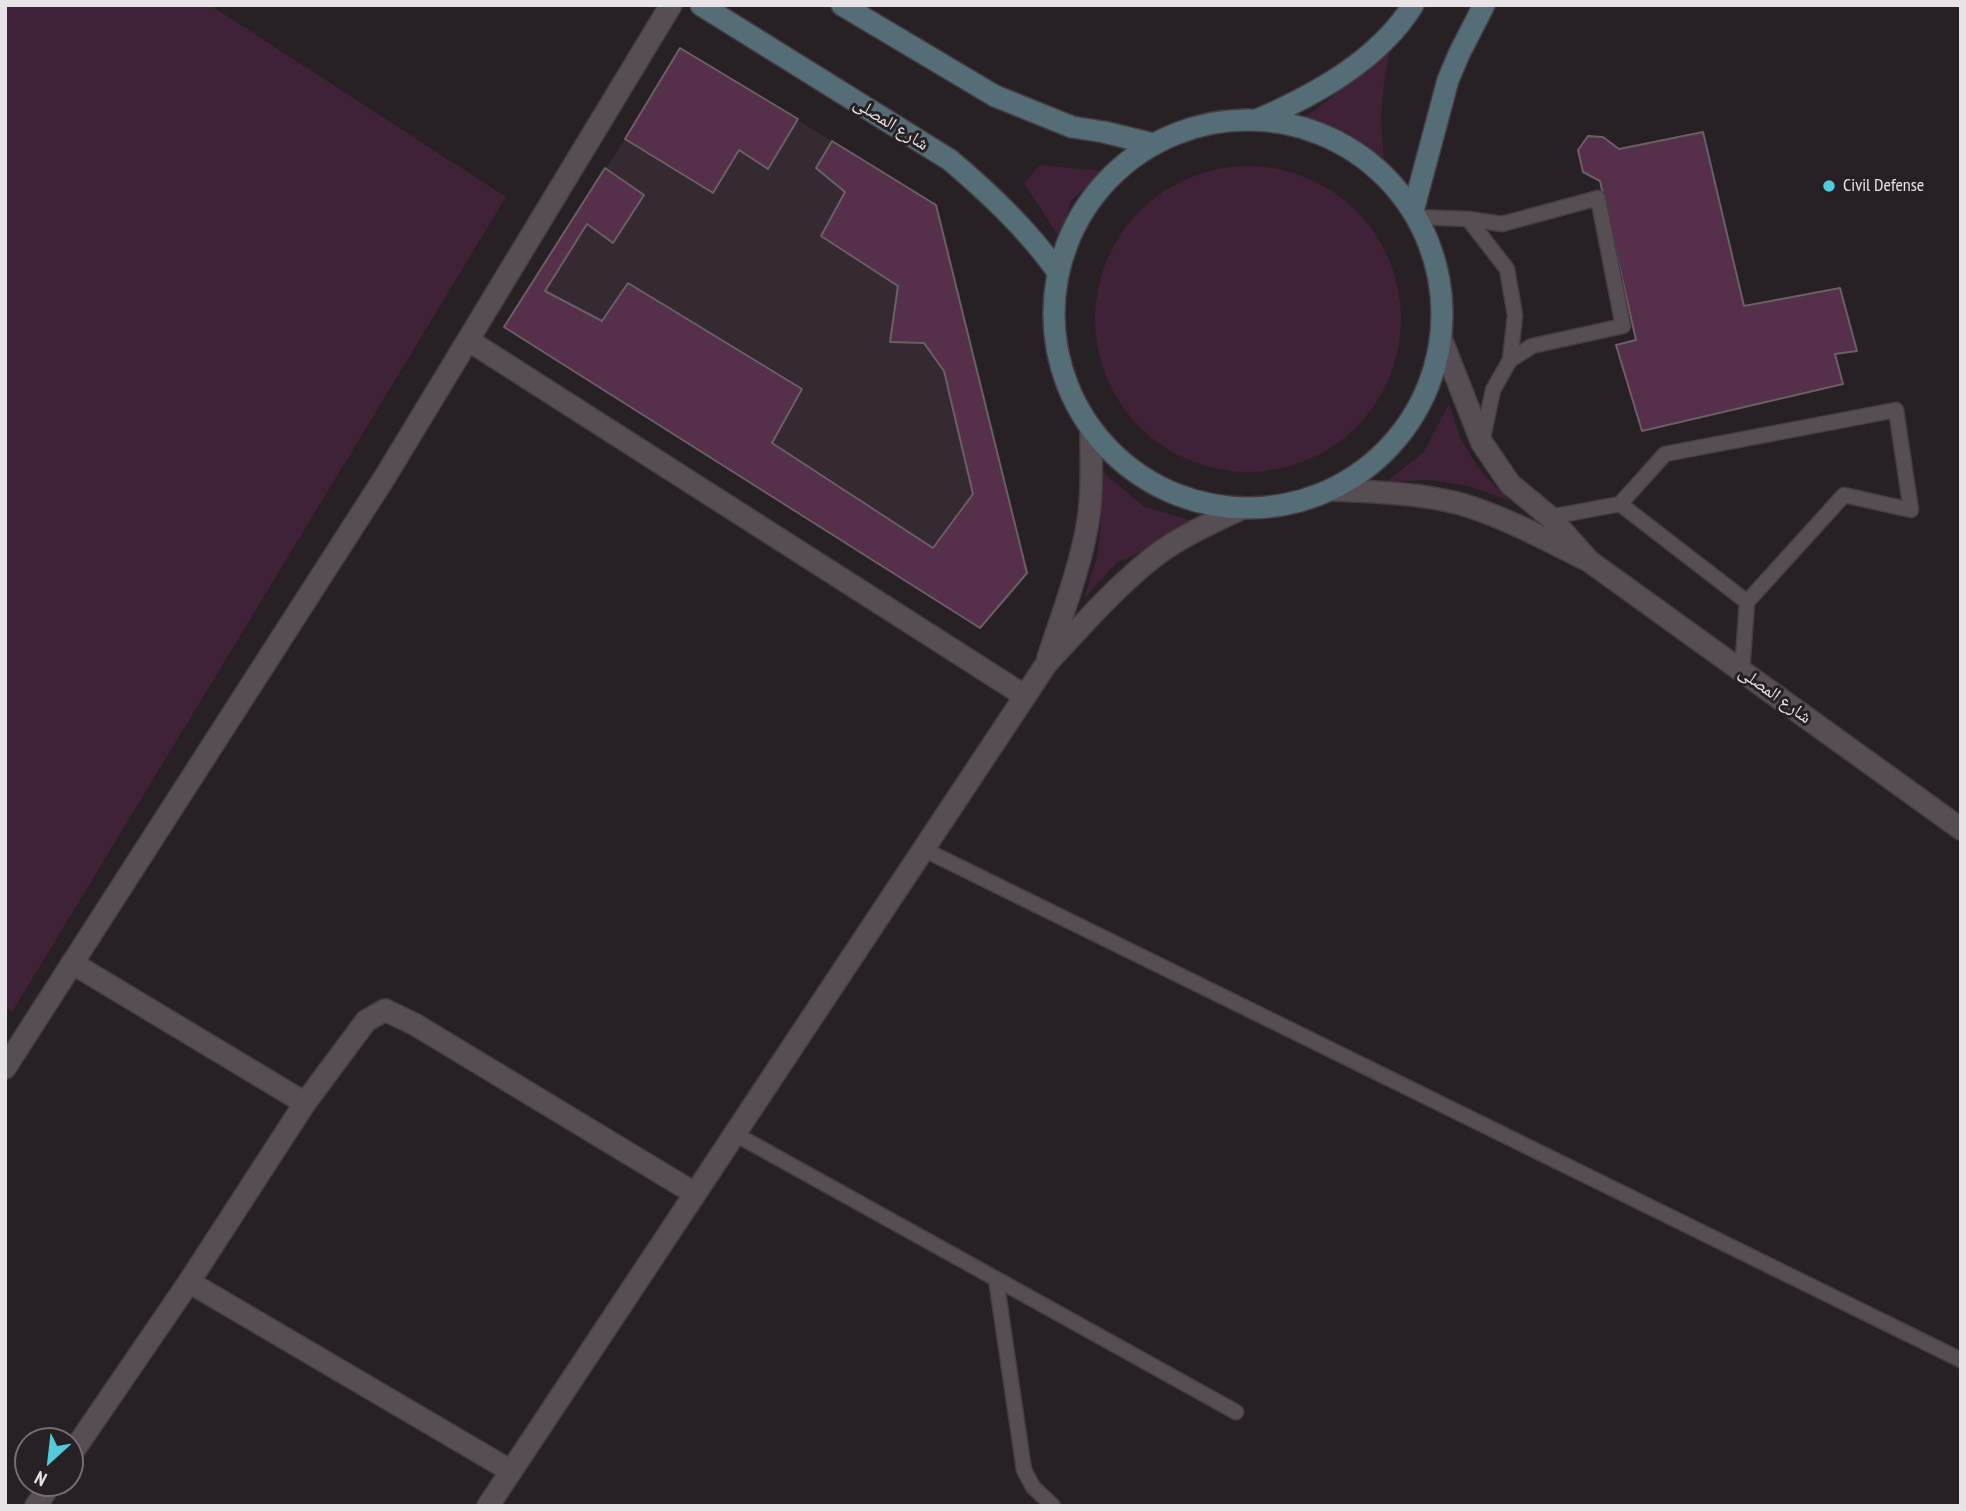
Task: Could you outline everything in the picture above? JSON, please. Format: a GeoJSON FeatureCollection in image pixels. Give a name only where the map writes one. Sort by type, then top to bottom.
{"type":"FeatureCollection","features":[{"type":"Feature","properties":{"kind":"street"},"geometry":{"type":"LineString","coordinates":[[5,1068],[14,1036],[72,963],[385,477],[671,5]]}},
{"type":"Feature","properties":{"kind":"street","name":"شارع المصلى"},"geometry":{"type":"LineString","coordinates":[[701,5],[950,160],[1021,226],[1058,272]]}},
{"type":"Feature","properties":{"kind":"street"},"geometry":{"type":"LineString","coordinates":[[842,5],[995,96],[1072,127],[1153,144]]}},
{"type":"Feature","properties":{"kind":"street"},"geometry":{"type":"LineString","coordinates":[[1257,120],[1295,103],[1343,74],[1390,35],[1413,5]]}},
{"type":"Feature","properties":{"kind":"street"},"geometry":{"type":"LineString","coordinates":[[1415,214],[1448,80],[1484,5]]}},
{"type":"Feature","properties":{"kind":"street"},"geometry":{"type":"LineString","coordinates":[[1233,120],[1294,125],[1329,138],[1361,157],[1390,181],[1415,214],[1429,241],[1438,273],[1443,307],[1442,341],[1433,378],[1417,414],[1394,444],[1366,470],[1333,490],[1293,504],[1240,509],[1206,504],[1172,494],[1142,477],[1113,454],[1076,405],[1057,353],[1053,326],[1058,272],[1067,240],[1102,185],[1126,162],[1153,144],[1187,130],[1233,120]]}},
{"type":"Feature","properties":{"kind":"street"},"geometry":{"type":"LineString","coordinates":[[468,340],[1025,696]]}},
{"type":"Feature","properties":{"kind":"street","name":"شارع المصلى"},"geometry":{"type":"LineString","coordinates":[[1442,341],[1482,443],[1510,484],[1550,517],[1589,561]]}},
{"type":"Feature","properties":{"kind":"street"},"geometry":{"type":"LineString","coordinates":[[1047,663],[1087,526],[1091,428]]}},
{"type":"Feature","properties":{"kind":"street","name":"شارع المصلى"},"geometry":{"type":"LineString","coordinates":[[1333,490],[1413,494],[1461,504],[1522,527],[1589,561],[1961,830]]}},
{"type":"Feature","properties":{"kind":"street"},"geometry":{"type":"LineString","coordinates":[[488,1506],[1047,663],[1114,592],[1157,555],[1197,530],[1240,509]]}},
{"type":"Feature","properties":{"kind":"street"},"geometry":{"type":"LineString","coordinates":[[72,963],[305,1103]]}},
{"type":"Feature","properties":{"kind":"street"},"geometry":{"type":"LineString","coordinates":[[84,1436],[189,1282],[305,1103],[366,1021],[385,1010],[416,1024],[694,1193]]}},
{"type":"Feature","properties":{"kind":"street"},"geometry":{"type":"LineString","coordinates":[[189,1282],[511,1471]]}},
{"type":"Feature","properties":{"kind":"lane"},"geometry":{"type":"LineString","coordinates":[[1415,214],[1502,224],[1598,198],[1623,326],[1532,345],[1510,360]]}},
{"type":"Feature","properties":{"kind":"lane"},"geometry":{"type":"LineString","coordinates":[[1468,219],[1507,269],[1515,315],[1510,360],[1493,390],[1482,443]]}},
{"type":"Feature","properties":{"kind":"lane"},"geometry":{"type":"LineString","coordinates":[[1550,517],[1620,504],[1665,454],[1896,410],[1911,510],[1844,495],[1747,602],[1742,672]]}},
{"type":"Feature","properties":{"kind":"lane"},"geometry":{"type":"LineString","coordinates":[[1620,504],[1747,602]]}},
{"type":"Feature","properties":{"kind":"lane"},"geometry":{"type":"LineString","coordinates":[[923,849],[1961,1360]]}},
{"type":"Feature","properties":{"kind":"lane"},"geometry":{"type":"LineString","coordinates":[[734,1134],[1236,1412]]}},
{"type":"Feature","properties":{"kind":"lane"},"geometry":{"type":"LineString","coordinates":[[996,1279],[1024,1470],[1033,1487],[1053,1506]]}},
{"type":"Feature","properties":{"kind":"shaded area"},"geometry":{"type":"Polygon","coordinates":[[[5,5],[210,5],[506,197],[12,1012],[5,1007],[5,5]]]}},
{"type":"Feature","properties":{"kind":"shaded area"},"geometry":{"type":"Polygon","coordinates":[[[1393,38],[1385,74],[1381,117],[1384,164],[1347,134],[1303,119],[1362,72],[1393,38]]]}},
{"type":"Feature","properties":{"kind":"shaded area"},"geometry":{"type":"Polygon","coordinates":[[[680,48],[936,205],[1027,573],[980,628],[504,327],[680,48]]]}},
{"type":"Feature","properties":{"kind":"shaded area"},"geometry":{"type":"Polygon","coordinates":[[[1040,165],[1104,171],[1071,201],[1060,238],[1024,183],[1040,165]]]}},
{"type":"Feature","properties":{"kind":"shaded area"},"geometry":{"type":"Polygon","coordinates":[[[1248,166],[1278,169],[1307,178],[1333,192],[1356,211],[1375,234],[1389,260],[1398,289],[1401,319],[1398,349],[1389,378],[1375,404],[1356,427],[1333,446],[1307,460],[1278,469],[1248,472],[1218,469],[1189,460],[1163,446],[1140,427],[1121,404],[1107,378],[1098,349],[1095,319],[1098,289],[1107,260],[1121,234],[1140,211],[1163,192],[1189,178],[1218,169],[1248,166]]]}},
{"type":"Feature","properties":{"kind":"shaded area"},"geometry":{"type":"Polygon","coordinates":[[[1449,404],[1461,440],[1480,470],[1510,501],[1469,486],[1430,480],[1386,482],[1424,452],[1449,404]]]}},
{"type":"Feature","properties":{"kind":"shaded area"},"geometry":{"type":"Polygon","coordinates":[[[1098,468],[1143,506],[1195,522],[1116,563],[1084,599],[1097,557],[1101,524],[1098,468]]]}},
{"type":"Feature","properties":{"kind":"building"},"geometry":{"type":"Polygon","coordinates":[[[680,48],[798,119],[768,169],[739,150],[713,193],[625,139],[680,48]]]}},
{"type":"Feature","properties":{"kind":"building"},"geometry":{"type":"Polygon","coordinates":[[[1703,132],[1744,306],[1840,288],[1857,351],[1835,354],[1843,384],[1642,431],[1616,345],[1636,340],[1600,181],[1583,172],[1578,150],[1588,136],[1603,137],[1619,149],[1703,132]]]}},
{"type":"Feature","properties":{"kind":"building"},"geometry":{"type":"Polygon","coordinates":[[[832,141],[936,205],[1027,573],[980,628],[504,327],[605,168],[644,195],[613,243],[587,224],[545,291],[602,321],[628,283],[802,389],[772,443],[933,548],[973,494],[944,371],[924,343],[890,342],[898,286],[821,236],[845,192],[816,168],[832,141]]]}},
{"type":"Feature","properties":{"kind":"place","name":"Civil Defense"},"geometry":{"type":"Point","coordinates":[1829,186]}}]}
